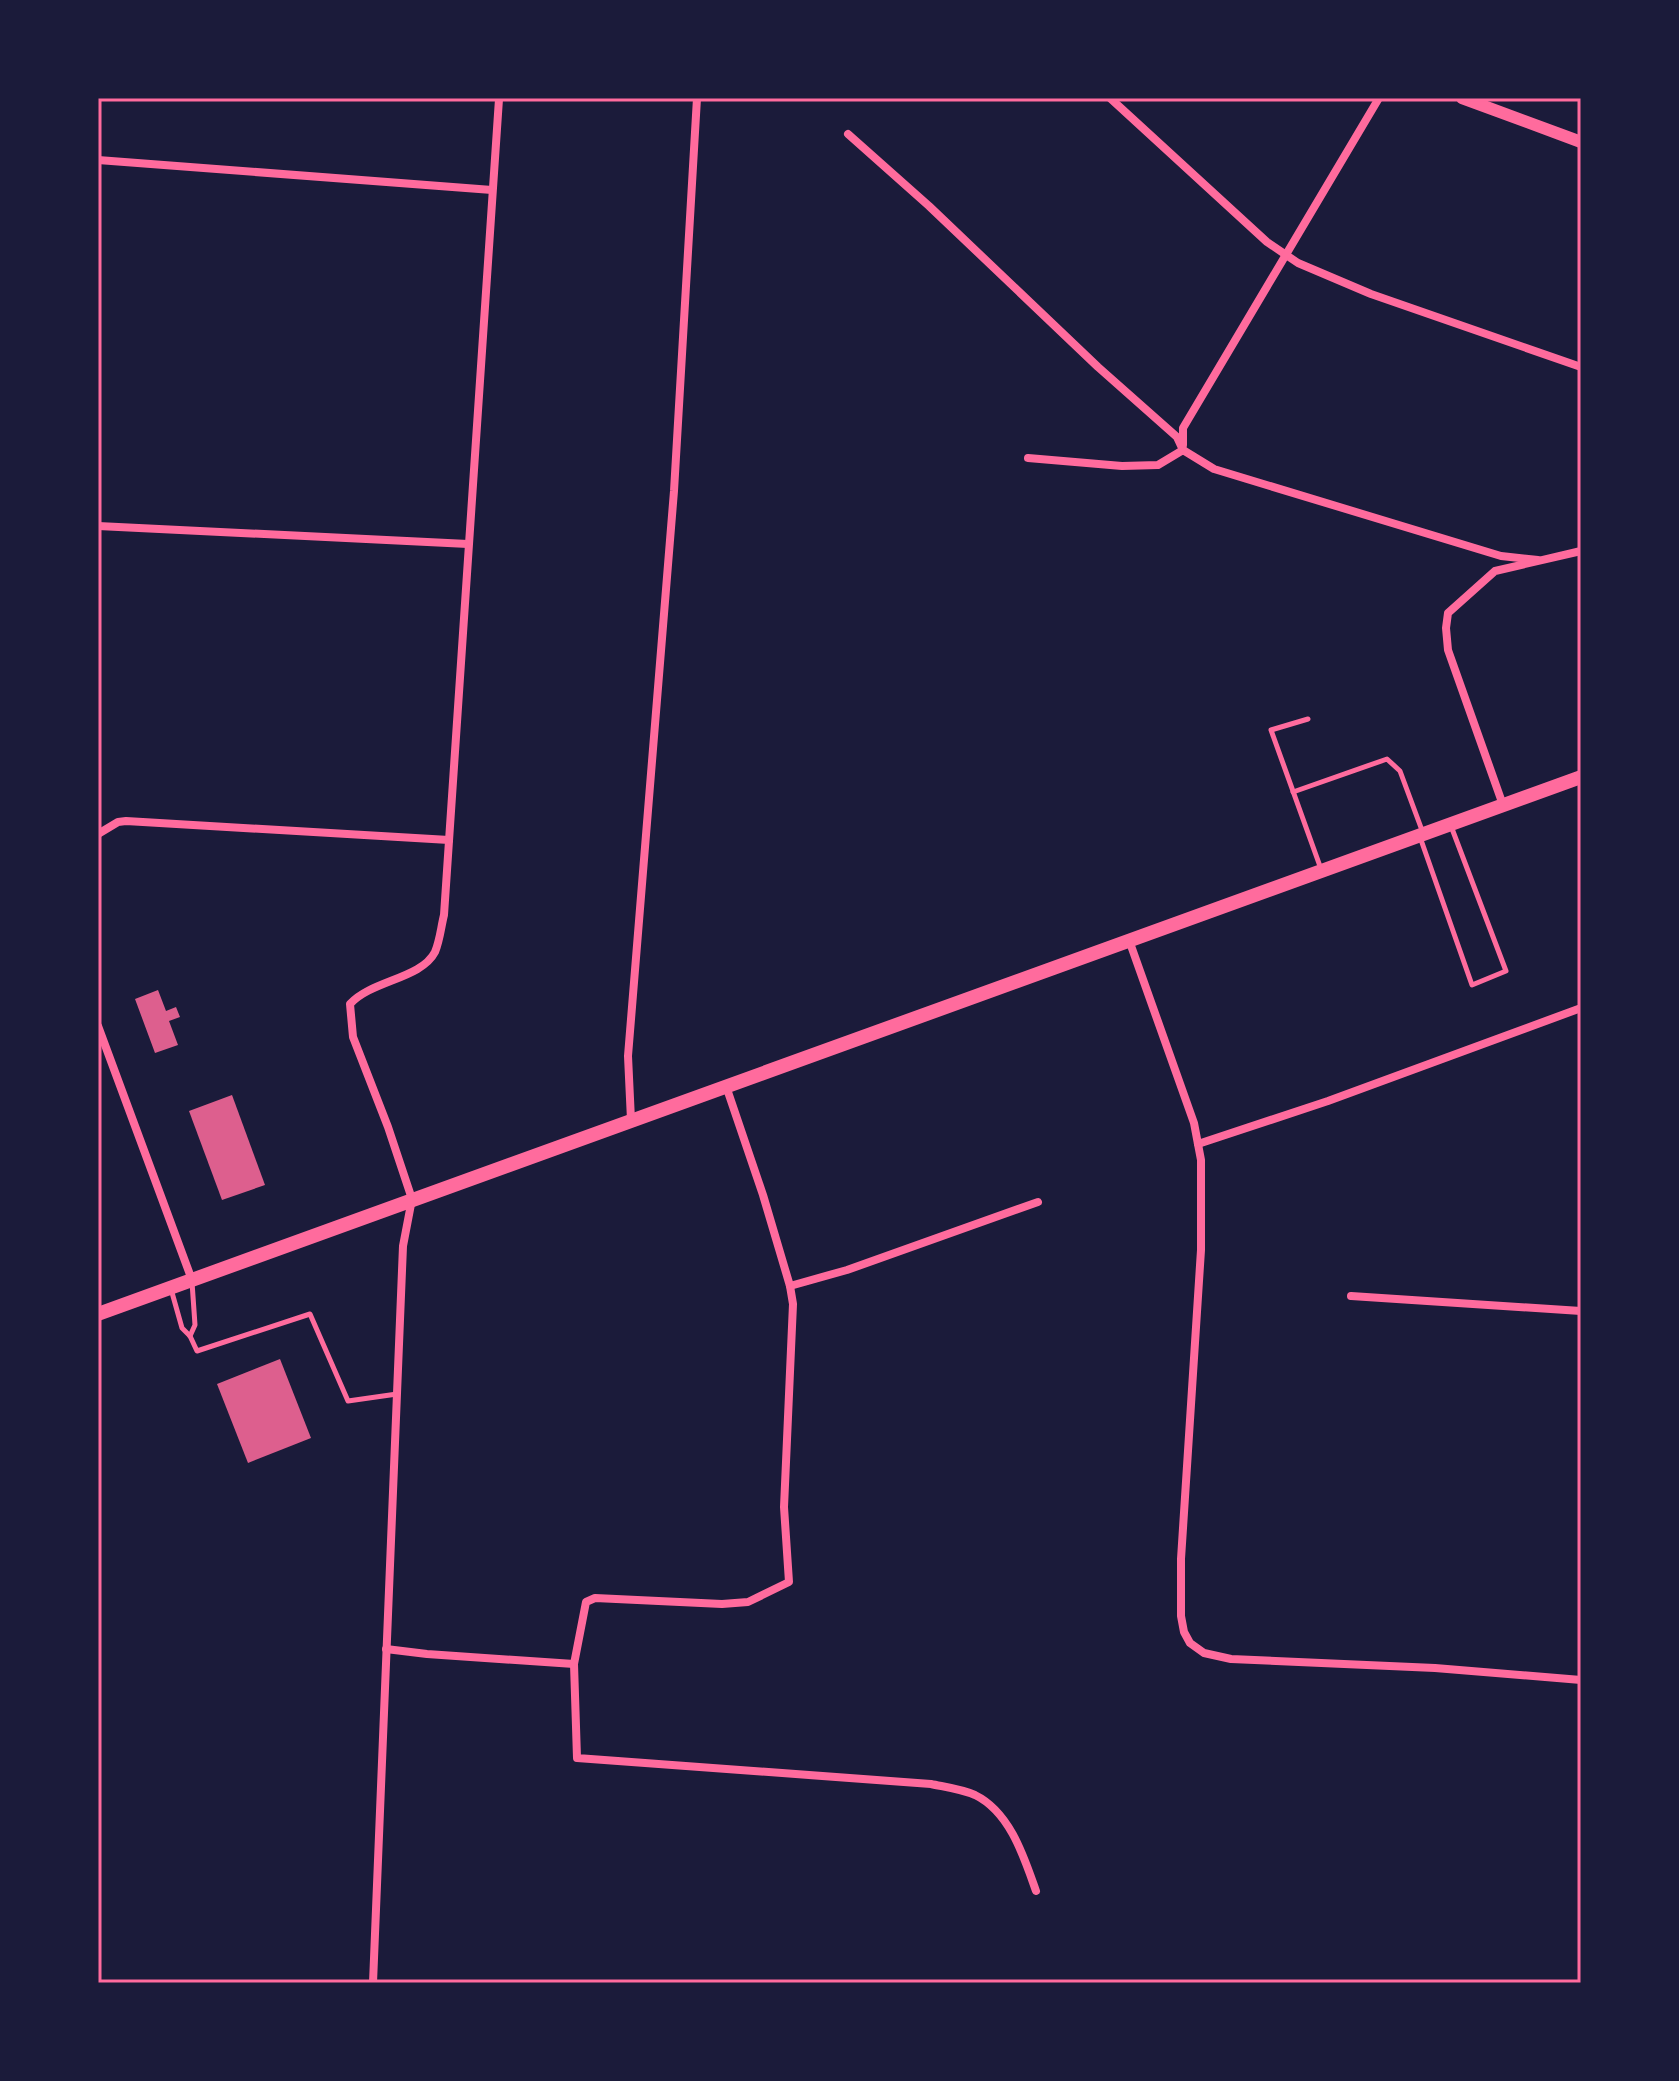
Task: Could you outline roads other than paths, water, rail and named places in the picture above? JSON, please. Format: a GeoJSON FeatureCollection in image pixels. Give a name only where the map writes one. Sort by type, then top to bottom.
{"type":"FeatureCollection","features":[{"type":"Feature","properties":{"kind":"main road"},"geometry":{"type":"LineString","coordinates":[[98,1314],[1581,777]]}},
{"type":"Feature","properties":{"kind":"street"},"geometry":{"type":"LineString","coordinates":[[631,1120],[628,1056],[682,379],[697,98]]}},
{"type":"Feature","properties":{"kind":"street"},"geometry":{"type":"LineString","coordinates":[[1110,98],[1267,242],[1287,256],[1371,294],[1581,367]]}},
{"type":"Feature","properties":{"kind":"street"},"geometry":{"type":"LineString","coordinates":[[1183,450],[1183,428],[1379,98]]}},
{"type":"Feature","properties":{"kind":"street"},"geometry":{"type":"LineString","coordinates":[[1462,98],[1581,142]]}},
{"type":"Feature","properties":{"kind":"street"},"geometry":{"type":"LineString","coordinates":[[373,1983],[403,1246],[412,1199],[353,1037],[350,1004],[358,996],[417,969],[431,958],[439,941],[444,915],[499,99]]}},
{"type":"Feature","properties":{"kind":"street"},"geometry":{"type":"LineString","coordinates":[[848,134],[1177,437],[1183,450],[1214,469],[1309,496],[1405,529],[1501,556],[1538,560]]}},
{"type":"Feature","properties":{"kind":"street"},"geometry":{"type":"LineString","coordinates":[[98,160],[492,190]]}},
{"type":"Feature","properties":{"kind":"street"},"geometry":{"type":"LineString","coordinates":[[1028,458],[1122,466],[1158,465],[1183,450]]}},
{"type":"Feature","properties":{"kind":"street"},"geometry":{"type":"LineString","coordinates":[[98,526],[468,544]]}},
{"type":"Feature","properties":{"kind":"street"},"geometry":{"type":"LineString","coordinates":[[1503,805],[1448,650],[1448,613],[1495,571],[1581,551]]}},
{"type":"Feature","properties":{"kind":"street"},"geometry":{"type":"LineString","coordinates":[[98,834],[118,822],[126,821],[449,840]]}},
{"type":"Feature","properties":{"kind":"street"},"geometry":{"type":"LineString","coordinates":[[1129,940],[1194,1123],[1198,1144],[1201,1250],[1181,1559],[1181,1616],[1190,1643],[1204,1653],[1231,1659],[1435,1668],[1581,1680]]}},
{"type":"Feature","properties":{"kind":"street"},"geometry":{"type":"LineString","coordinates":[[1198,1144],[1328,1101],[1581,1008]]}},
{"type":"Feature","properties":{"kind":"street"},"geometry":{"type":"LineString","coordinates":[[98,1026],[192,1280]]}},
{"type":"Feature","properties":{"kind":"street"},"geometry":{"type":"LineString","coordinates":[[726,1086],[790,1286],[793,1304],[784,1507],[789,1582],[748,1602],[722,1604],[595,1598],[586,1602],[574,1664],[577,1758],[931,1784],[964,1791],[989,1805],[1010,1830],[1023,1854],[1036,1891]]}},
{"type":"Feature","properties":{"kind":"street"},"geometry":{"type":"LineString","coordinates":[[790,1286],[847,1270],[1038,1202]]}},
{"type":"Feature","properties":{"kind":"street"},"geometry":{"type":"LineString","coordinates":[[1351,1296],[1581,1311]]}},
{"type":"Feature","properties":{"kind":"street"},"geometry":{"type":"LineString","coordinates":[[386,1649],[574,1664]]}},
{"type":"Feature","properties":{"kind":"lane"},"geometry":{"type":"LineString","coordinates":[[1308,719],[1271,730],[1321,870]]}},
{"type":"Feature","properties":{"kind":"lane"},"geometry":{"type":"LineString","coordinates":[[1293,792],[1387,759],[1400,771],[1472,985],[1506,971],[1450,824]]}},
{"type":"Feature","properties":{"kind":"lane"},"geometry":{"type":"LineString","coordinates":[[190,1336],[195,1325],[192,1280]]}},
{"type":"Feature","properties":{"kind":"lane"},"geometry":{"type":"LineString","coordinates":[[170,1287],[182,1328],[197,1351],[310,1314],[348,1401],[397,1394]]}}]}
